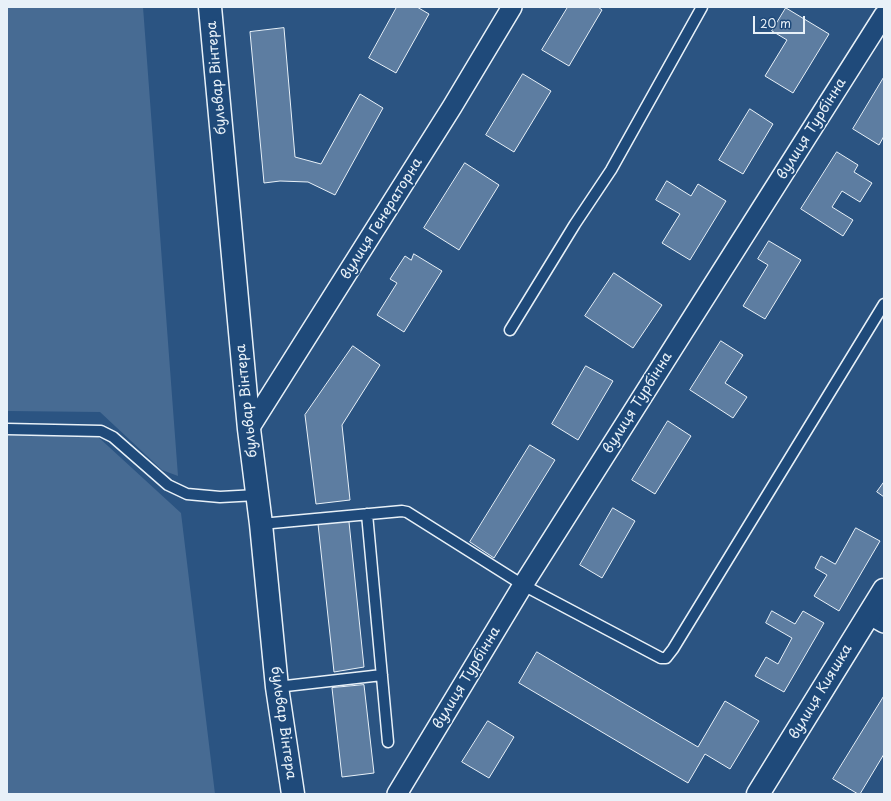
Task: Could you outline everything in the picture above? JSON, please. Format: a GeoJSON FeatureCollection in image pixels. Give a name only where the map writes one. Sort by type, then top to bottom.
{"type":"FeatureCollection","features":[{"type":"Feature","properties":{"kind":"street","name":"бульвар Вінтера"},"geometry":{"type":"LineString","coordinates":[[210,7],[249,429],[258,495],[277,686],[293,794]]}},
{"type":"Feature","properties":{"kind":"street","name":"вулиця Генераторна"},"geometry":{"type":"LineString","coordinates":[[249,429],[452,107],[512,7]]}},
{"type":"Feature","properties":{"kind":"street","name":"вулиця Турбінна"},"geometry":{"type":"LineString","coordinates":[[397,794],[523,584],[884,15]]}},
{"type":"Feature","properties":{"kind":"street","name":"вулиця Кияшка"},"geometry":{"type":"LineString","coordinates":[[758,794],[876,619],[884,590]]}},
{"type":"Feature","properties":{"kind":"lane"},"geometry":{"type":"LineString","coordinates":[[510,330],[611,170],[702,7]]}},
{"type":"Feature","properties":{"kind":"lane"},"geometry":{"type":"LineString","coordinates":[[261,524],[402,511],[407,512],[523,584],[661,658],[666,658],[884,304]]}},
{"type":"Feature","properties":{"kind":"lane"},"geometry":{"type":"LineString","coordinates":[[7,429],[101,431],[113,437],[168,485],[187,494],[220,497],[258,495]]}},
{"type":"Feature","properties":{"kind":"lane"},"geometry":{"type":"LineString","coordinates":[[367,514],[388,742]]}},
{"type":"Feature","properties":{"kind":"lane"},"geometry":{"type":"LineString","coordinates":[[277,686],[382,675]]}},
{"type":"Feature","properties":{"kind":"shaded area"},"geometry":{"type":"Polygon","coordinates":[[[7,7],[143,7],[178,476],[162,470],[100,412],[7,411],[7,7]]]}},
{"type":"Feature","properties":{"kind":"shaded area"},"geometry":{"type":"Polygon","coordinates":[[[7,434],[96,435],[181,513],[215,794],[7,794],[7,434]]]}},
{"type":"Feature","properties":{"kind":"building"},"geometry":{"type":"Polygon","coordinates":[[[397,7],[417,7],[429,14],[396,73],[369,58],[397,7]]]}},
{"type":"Feature","properties":{"kind":"building"},"geometry":{"type":"Polygon","coordinates":[[[568,7],[598,7],[602,10],[569,66],[542,50],[568,7]]]}},
{"type":"Feature","properties":{"kind":"building"},"geometry":{"type":"Polygon","coordinates":[[[786,8],[829,34],[793,93],[765,76],[787,40],[772,31],[786,8]]]}},
{"type":"Feature","properties":{"kind":"building"},"geometry":{"type":"Polygon","coordinates":[[[284,28],[295,157],[321,164],[360,94],[383,108],[335,195],[308,182],[280,181],[264,183],[250,32],[284,28]]]}},
{"type":"Feature","properties":{"kind":"building"},"geometry":{"type":"Polygon","coordinates":[[[523,74],[551,91],[514,152],[486,135],[523,74]]]}},
{"type":"Feature","properties":{"kind":"building"},"geometry":{"type":"Polygon","coordinates":[[[884,77],[884,136],[879,145],[853,129],[884,77]]]}},
{"type":"Feature","properties":{"kind":"building"},"geometry":{"type":"Polygon","coordinates":[[[750,109],[773,124],[743,174],[719,160],[750,109]]]}},
{"type":"Feature","properties":{"kind":"building"},"geometry":{"type":"Polygon","coordinates":[[[837,152],[858,165],[854,172],[872,183],[860,202],[842,191],[832,207],[853,220],[843,236],[801,209],[837,152]]]}},
{"type":"Feature","properties":{"kind":"building"},"geometry":{"type":"Polygon","coordinates":[[[465,163],[499,185],[459,250],[424,228],[465,163]]]}},
{"type":"Feature","properties":{"kind":"building"},"geometry":{"type":"Polygon","coordinates":[[[667,181],[691,196],[698,184],[726,201],[690,260],[662,243],[680,214],[656,200],[667,181]]]}},
{"type":"Feature","properties":{"kind":"building"},"geometry":{"type":"Polygon","coordinates":[[[769,241],[801,260],[765,319],[743,306],[768,265],[758,259],[769,241]]]}},
{"type":"Feature","properties":{"kind":"building"},"geometry":{"type":"Polygon","coordinates":[[[414,254],[442,271],[404,332],[377,315],[397,283],[390,279],[405,256],[411,260],[414,254]]]}},
{"type":"Feature","properties":{"kind":"building"},"geometry":{"type":"Polygon","coordinates":[[[614,273],[662,305],[633,348],[585,316],[614,273]]]}},
{"type":"Feature","properties":{"kind":"building"},"geometry":{"type":"Polygon","coordinates":[[[721,341],[743,355],[725,383],[747,397],[733,418],[690,390],[721,341]]]}},
{"type":"Feature","properties":{"kind":"building"},"geometry":{"type":"Polygon","coordinates":[[[353,346],[380,365],[342,425],[350,500],[316,504],[305,415],[353,346]]]}},
{"type":"Feature","properties":{"kind":"building"},"geometry":{"type":"Polygon","coordinates":[[[586,366],[613,381],[578,440],[552,424],[586,366]]]}},
{"type":"Feature","properties":{"kind":"building"},"geometry":{"type":"Polygon","coordinates":[[[668,421],[691,436],[655,494],[632,480],[668,421]]]}},
{"type":"Feature","properties":{"kind":"building"},"geometry":{"type":"Polygon","coordinates":[[[530,445],[555,460],[494,558],[470,542],[530,445]]]}},
{"type":"Feature","properties":{"kind":"building"},"geometry":{"type":"Polygon","coordinates":[[[884,482],[884,497],[877,492],[884,482]]]}},
{"type":"Feature","properties":{"kind":"building"},"geometry":{"type":"Polygon","coordinates":[[[613,508],[635,521],[602,578],[580,565],[613,508]]]}},
{"type":"Feature","properties":{"kind":"building"},"geometry":{"type":"Polygon","coordinates":[[[349,522],[364,667],[334,672],[318,524],[349,522]]]}},
{"type":"Feature","properties":{"kind":"building"},"geometry":{"type":"Polygon","coordinates":[[[856,528],[880,541],[839,611],[814,596],[827,575],[815,568],[821,556],[835,564],[856,528]]]}},
{"type":"Feature","properties":{"kind":"building"},"geometry":{"type":"Polygon","coordinates":[[[772,611],[795,624],[803,611],[824,623],[784,692],[755,676],[766,657],[778,664],[792,638],[766,623],[772,611]]]}},
{"type":"Feature","properties":{"kind":"building"},"geometry":{"type":"Polygon","coordinates":[[[537,652],[698,747],[725,701],[759,721],[730,769],[705,754],[688,783],[519,683],[537,652]]]}},
{"type":"Feature","properties":{"kind":"building"},"geometry":{"type":"Polygon","coordinates":[[[364,685],[374,773],[342,777],[332,688],[364,685]]]}},
{"type":"Feature","properties":{"kind":"building"},"geometry":{"type":"Polygon","coordinates":[[[884,696],[884,754],[860,794],[858,794],[833,779],[884,696]]]}},
{"type":"Feature","properties":{"kind":"building"},"geometry":{"type":"Polygon","coordinates":[[[488,721],[514,737],[489,778],[462,762],[488,721]]]}}]}
